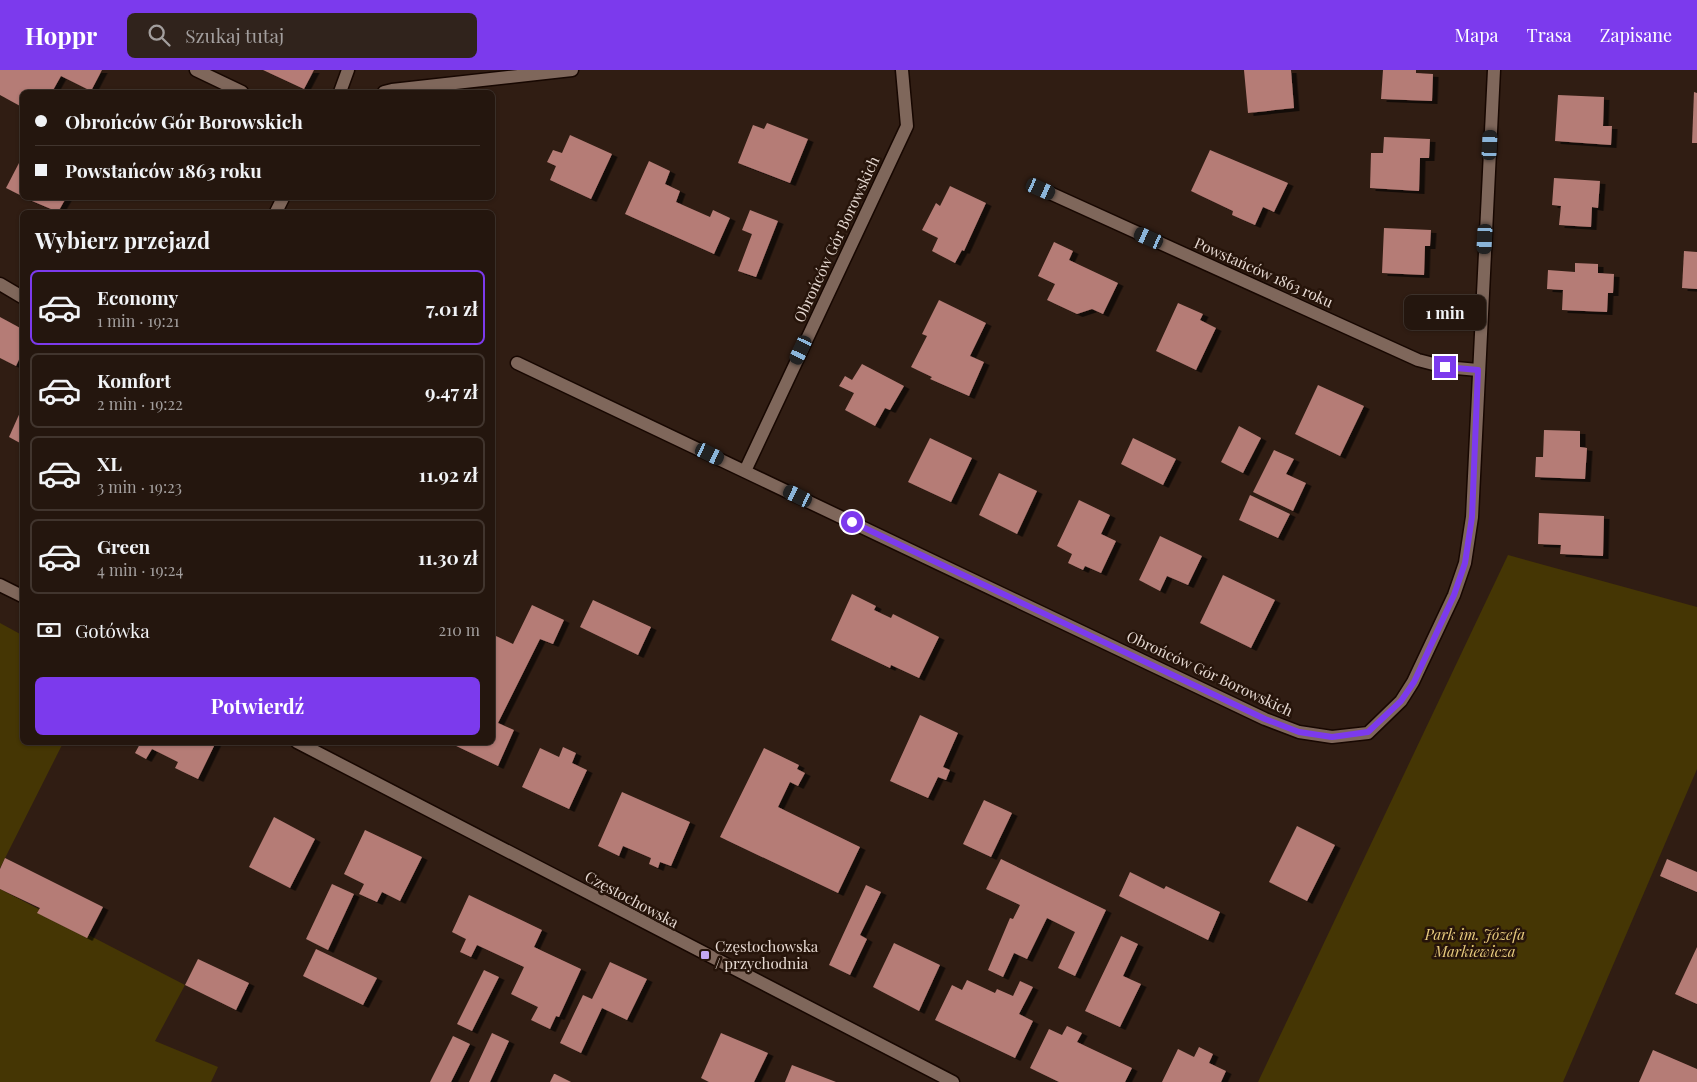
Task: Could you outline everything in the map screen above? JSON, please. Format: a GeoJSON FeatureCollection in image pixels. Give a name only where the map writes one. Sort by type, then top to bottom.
{"type":"FeatureCollection","features":[{"type":"Feature","properties":{"kind":"street"},"geometry":{"type":"LineString","coordinates":[[196,70],[238,90]]}},
{"type":"Feature","properties":{"kind":"street"},"geometry":{"type":"LineString","coordinates":[[341,90],[348,70]]}},
{"type":"Feature","properties":{"kind":"street"},"geometry":{"type":"LineString","coordinates":[[392,90],[572,70]]}},
{"type":"Feature","properties":{"kind":"street","name":"Obrońców Gór Borowskich"},"geometry":{"type":"LineString","coordinates":[[745,471],[907,126],[902,70]]}},
{"type":"Feature","properties":{"kind":"street","name":"Obrońców Gór Borowskich"},"geometry":{"type":"LineString","coordinates":[[517,362],[1265,719],[1299,732],[1332,737],[1368,732],[1401,701],[1414,682],[1454,595],[1465,563],[1472,517],[1494,70]]}},
{"type":"Feature","properties":{"kind":"street","name":"Powstańców 1863 roku"},"geometry":{"type":"LineString","coordinates":[[1041,189],[1418,360],[1445,367],[1478,370]]}},
{"type":"Feature","properties":{"kind":"street"},"geometry":{"type":"LineString","coordinates":[[0,284],[20,296]]}},
{"type":"Feature","properties":{"kind":"street"},"geometry":{"type":"LineString","coordinates":[[0,585],[20,595]]}},
{"type":"Feature","properties":{"kind":"street","name":"Częstochowska"},"geometry":{"type":"LineString","coordinates":[[303,745],[953,1082]]}},
{"type":"Feature","properties":{"kind":"green space","name":"Park im. Józefa Markiewicza"},"geometry":{"type":"Polygon","coordinates":[[[1508,555],[1697,607],[1697,769],[1563,1082],[1258,1082],[1508,555]]]}},
{"type":"Feature","properties":{"kind":"green space"},"geometry":{"type":"Polygon","coordinates":[[[0,623],[20,634],[20,745],[62,745],[0,868],[0,623]]]}},
{"type":"Feature","properties":{"kind":"green space"},"geometry":{"type":"Polygon","coordinates":[[[0,889],[185,985],[155,1041],[218,1067],[211,1082],[0,1082],[0,889]]]}},
{"type":"Feature","properties":{"kind":"building"},"geometry":{"type":"Polygon","coordinates":[[[0,70],[102,70],[92,90],[61,76],[53,90],[20,90],[20,106],[0,95],[0,70]]]}},
{"type":"Feature","properties":{"kind":"building"},"geometry":{"type":"Polygon","coordinates":[[[263,70],[314,70],[304,89],[263,70]]]}},
{"type":"Feature","properties":{"kind":"building"},"geometry":{"type":"Polygon","coordinates":[[[1244,70],[1291,70],[1294,108],[1248,113],[1244,70]]]}},
{"type":"Feature","properties":{"kind":"building"},"geometry":{"type":"Polygon","coordinates":[[[1383,70],[1416,70],[1416,73],[1433,74],[1432,101],[1381,99],[1383,70]]]}},
{"type":"Feature","properties":{"kind":"building"},"geometry":{"type":"Polygon","coordinates":[[[1694,92],[1697,93],[1697,143],[1692,143],[1694,92]]]}},
{"type":"Feature","properties":{"kind":"building"},"geometry":{"type":"Polygon","coordinates":[[[1558,95],[1604,97],[1603,126],[1612,126],[1611,145],[1555,141],[1558,95]]]}},
{"type":"Feature","properties":{"kind":"building"},"geometry":{"type":"Polygon","coordinates":[[[767,123],[808,139],[790,183],[738,163],[753,125],[764,129],[767,123]]]}},
{"type":"Feature","properties":{"kind":"building"},"geometry":{"type":"Polygon","coordinates":[[[570,135],[612,154],[591,199],[550,180],[556,166],[547,162],[553,150],[562,153],[570,135]]]}},
{"type":"Feature","properties":{"kind":"building"},"geometry":{"type":"Polygon","coordinates":[[[1384,137],[1430,139],[1429,158],[1420,158],[1419,191],[1370,188],[1371,153],[1383,153],[1384,137]]]}},
{"type":"Feature","properties":{"kind":"building"},"geometry":{"type":"Polygon","coordinates":[[[1210,150],[1288,183],[1274,212],[1263,207],[1255,225],[1232,215],[1233,211],[1191,191],[1210,150]]]}},
{"type":"Feature","properties":{"kind":"building"},"geometry":{"type":"Polygon","coordinates":[[[649,161],[670,171],[665,184],[680,191],[676,202],[710,217],[713,210],[730,218],[714,254],[625,214],[649,161]]]}},
{"type":"Feature","properties":{"kind":"building"},"geometry":{"type":"Polygon","coordinates":[[[19,163],[20,195],[6,188],[19,163]]]}},
{"type":"Feature","properties":{"kind":"building"},"geometry":{"type":"Polygon","coordinates":[[[1554,178],[1600,181],[1598,208],[1592,207],[1591,227],[1559,225],[1561,206],[1552,205],[1554,178]]]}},
{"type":"Feature","properties":{"kind":"building"},"geometry":{"type":"Polygon","coordinates":[[[950,186],[986,203],[964,251],[962,250],[955,263],[932,251],[938,238],[922,230],[936,203],[940,206],[950,186]]]}},
{"type":"Feature","properties":{"kind":"building"},"geometry":{"type":"Polygon","coordinates":[[[30,200],[65,200],[59,210],[53,210],[30,200]]]}},
{"type":"Feature","properties":{"kind":"building"},"geometry":{"type":"Polygon","coordinates":[[[750,210],[778,221],[756,277],[738,271],[752,234],[742,230],[750,210]]]}},
{"type":"Feature","properties":{"kind":"building"},"geometry":{"type":"Polygon","coordinates":[[[1384,228],[1431,230],[1430,246],[1425,246],[1424,275],[1382,273],[1384,228]]]}},
{"type":"Feature","properties":{"kind":"building"},"geometry":{"type":"Polygon","coordinates":[[[1054,242],[1073,251],[1069,260],[1118,283],[1103,314],[1092,309],[1077,314],[1047,300],[1055,284],[1038,276],[1054,242]]]}},
{"type":"Feature","properties":{"kind":"building"},"geometry":{"type":"Polygon","coordinates":[[[1684,251],[1697,252],[1697,289],[1682,288],[1684,251]]]}},
{"type":"Feature","properties":{"kind":"building"},"geometry":{"type":"Polygon","coordinates":[[[1575,263],[1598,264],[1598,273],[1614,274],[1613,293],[1608,293],[1607,312],[1562,310],[1563,290],[1547,289],[1548,270],[1575,272],[1575,263]]]}},
{"type":"Feature","properties":{"kind":"building"},"geometry":{"type":"Polygon","coordinates":[[[939,300],[986,323],[970,356],[984,362],[969,396],[930,379],[932,377],[911,367],[927,336],[922,334],[939,300]]]}},
{"type":"Feature","properties":{"kind":"building"},"geometry":{"type":"Polygon","coordinates":[[[1178,303],[1203,314],[1200,320],[1216,328],[1196,370],[1156,351],[1178,303]]]}},
{"type":"Feature","properties":{"kind":"building"},"geometry":{"type":"Polygon","coordinates":[[[0,317],[20,328],[20,357],[16,366],[0,358],[0,317]]]}},
{"type":"Feature","properties":{"kind":"building"},"geometry":{"type":"Polygon","coordinates":[[[862,364],[904,386],[890,410],[885,408],[875,426],[845,410],[854,393],[839,386],[845,376],[852,380],[862,364]]]}},
{"type":"Feature","properties":{"kind":"building"},"geometry":{"type":"Polygon","coordinates":[[[1318,385],[1364,406],[1340,456],[1295,434],[1318,385]]]}},
{"type":"Feature","properties":{"kind":"building"},"geometry":{"type":"Polygon","coordinates":[[[20,412],[20,443],[9,437],[20,412]]]}},
{"type":"Feature","properties":{"kind":"building"},"geometry":{"type":"Polygon","coordinates":[[[1239,426],[1261,438],[1243,473],[1221,462],[1239,426]]]}},
{"type":"Feature","properties":{"kind":"building"},"geometry":{"type":"Polygon","coordinates":[[[1544,430],[1580,431],[1580,447],[1587,448],[1585,479],[1535,477],[1536,457],[1543,457],[1544,430]]]}},
{"type":"Feature","properties":{"kind":"building"},"geometry":{"type":"Polygon","coordinates":[[[930,438],[972,458],[951,502],[908,482],[930,438]]]}},
{"type":"Feature","properties":{"kind":"building"},"geometry":{"type":"Polygon","coordinates":[[[1133,438],[1176,459],[1163,485],[1121,464],[1133,438]]]}},
{"type":"Feature","properties":{"kind":"building"},"geometry":{"type":"Polygon","coordinates":[[[1274,450],[1294,459],[1286,474],[1306,483],[1293,511],[1253,492],[1274,450]]]}},
{"type":"Feature","properties":{"kind":"building"},"geometry":{"type":"Polygon","coordinates":[[[999,473],[1037,491],[1017,534],[979,515],[999,473]]]}},
{"type":"Feature","properties":{"kind":"building"},"geometry":{"type":"Polygon","coordinates":[[[1250,495],[1290,514],[1278,538],[1239,520],[1250,495]]]}},
{"type":"Feature","properties":{"kind":"building"},"geometry":{"type":"Polygon","coordinates":[[[1079,500],[1110,515],[1101,534],[1116,541],[1101,573],[1085,566],[1083,570],[1068,563],[1072,554],[1057,546],[1079,500]]]}},
{"type":"Feature","properties":{"kind":"building"},"geometry":{"type":"Polygon","coordinates":[[[1539,513],[1604,516],[1603,556],[1560,554],[1561,545],[1538,544],[1539,513]]]}},
{"type":"Feature","properties":{"kind":"building"},"geometry":{"type":"Polygon","coordinates":[[[1160,536],[1202,556],[1188,585],[1167,576],[1160,591],[1139,580],[1160,536]]]}},
{"type":"Feature","properties":{"kind":"building"},"geometry":{"type":"Polygon","coordinates":[[[1223,575],[1275,600],[1251,648],[1200,623],[1223,575]]]}},
{"type":"Feature","properties":{"kind":"building"},"geometry":{"type":"Polygon","coordinates":[[[852,594],[876,606],[874,610],[891,618],[893,614],[939,637],[919,678],[891,665],[890,668],[831,640],[852,594]]]}},
{"type":"Feature","properties":{"kind":"building"},"geometry":{"type":"Polygon","coordinates":[[[593,600],[651,627],[638,655],[580,627],[593,600]]]}},
{"type":"Feature","properties":{"kind":"building"},"geometry":{"type":"Polygon","coordinates":[[[532,605],[564,620],[553,644],[540,639],[498,723],[514,730],[498,766],[454,745],[495,745],[495,638],[496,636],[513,644],[532,605]]]}},
{"type":"Feature","properties":{"kind":"building"},"geometry":{"type":"Polygon","coordinates":[[[920,715],[958,733],[943,767],[950,770],[946,780],[938,777],[928,798],[890,781],[920,715]]]}},
{"type":"Feature","properties":{"kind":"building"},"geometry":{"type":"Polygon","coordinates":[[[139,745],[215,745],[198,779],[175,768],[178,762],[152,749],[146,759],[135,753],[139,745]]]}},
{"type":"Feature","properties":{"kind":"building"},"geometry":{"type":"Polygon","coordinates":[[[563,747],[576,753],[572,763],[587,770],[569,809],[522,787],[540,748],[559,757],[563,747]]]}},
{"type":"Feature","properties":{"kind":"building"},"geometry":{"type":"Polygon","coordinates":[[[764,748],[799,765],[797,769],[805,773],[798,786],[790,782],[778,807],[860,847],[838,893],[720,837],[764,748]]]}},
{"type":"Feature","properties":{"kind":"building"},"geometry":{"type":"Polygon","coordinates":[[[622,792],[690,822],[671,866],[660,862],[658,868],[649,864],[651,858],[623,846],[619,856],[598,846],[622,792]]]}},
{"type":"Feature","properties":{"kind":"building"},"geometry":{"type":"Polygon","coordinates":[[[984,800],[1012,813],[991,857],[963,844],[984,800]]]}},
{"type":"Feature","properties":{"kind":"building"},"geometry":{"type":"Polygon","coordinates":[[[274,817],[315,839],[290,888],[249,867],[274,817]]]}},
{"type":"Feature","properties":{"kind":"building"},"geometry":{"type":"Polygon","coordinates":[[[1297,826],[1335,845],[1307,901],[1269,882],[1297,826]]]}},
{"type":"Feature","properties":{"kind":"building"},"geometry":{"type":"Polygon","coordinates":[[[365,830],[422,857],[400,901],[382,892],[377,902],[359,894],[364,884],[344,874],[365,830]]]}},
{"type":"Feature","properties":{"kind":"building"},"geometry":{"type":"Polygon","coordinates":[[[5,858],[103,907],[87,938],[37,913],[40,908],[0,889],[0,869],[5,858]]]}},
{"type":"Feature","properties":{"kind":"building"},"geometry":{"type":"Polygon","coordinates":[[[1001,859],[1106,910],[1075,976],[1058,968],[1075,932],[1047,918],[1027,959],[1014,953],[1003,977],[988,970],[1010,918],[1013,919],[1020,905],[986,889],[1001,859]]]}},
{"type":"Feature","properties":{"kind":"building"},"geometry":{"type":"Polygon","coordinates":[[[1667,859],[1697,872],[1697,892],[1660,876],[1667,859]]]}},
{"type":"Feature","properties":{"kind":"building"},"geometry":{"type":"Polygon","coordinates":[[[1130,872],[1164,889],[1166,886],[1220,912],[1208,940],[1119,896],[1130,872]]]}},
{"type":"Feature","properties":{"kind":"building"},"geometry":{"type":"Polygon","coordinates":[[[332,884],[354,894],[328,950],[306,939],[332,884]]]}},
{"type":"Feature","properties":{"kind":"building"},"geometry":{"type":"Polygon","coordinates":[[[866,885],[881,892],[860,935],[867,939],[850,975],[829,965],[866,885]]]}},
{"type":"Feature","properties":{"kind":"building"},"geometry":{"type":"Polygon","coordinates":[[[469,895],[542,930],[534,947],[581,969],[559,1017],[556,1016],[550,1029],[531,1020],[538,1007],[511,994],[524,967],[477,945],[471,957],[460,952],[466,939],[452,932],[469,895]]]}},
{"type":"Feature","properties":{"kind":"building"},"geometry":{"type":"Polygon","coordinates":[[[1121,936],[1138,944],[1123,976],[1141,984],[1120,1027],[1085,1011],[1121,936]]]}},
{"type":"Feature","properties":{"kind":"building"},"geometry":{"type":"Polygon","coordinates":[[[894,943],[940,965],[919,1011],[873,987],[894,943]]]}},
{"type":"Feature","properties":{"kind":"building"},"geometry":{"type":"Polygon","coordinates":[[[1697,947],[1697,1004],[1675,994],[1697,947]]]}},
{"type":"Feature","properties":{"kind":"building"},"geometry":{"type":"Polygon","coordinates":[[[316,949],[377,978],[363,1005],[303,976],[316,949]]]}},
{"type":"Feature","properties":{"kind":"building"},"geometry":{"type":"Polygon","coordinates":[[[198,959],[249,983],[236,1010],[185,985],[198,959]]]}},
{"type":"Feature","properties":{"kind":"building"},"geometry":{"type":"Polygon","coordinates":[[[610,962],[647,979],[627,1020],[602,1008],[581,1053],[560,1043],[583,995],[592,999],[610,962]]]}},
{"type":"Feature","properties":{"kind":"building"},"geometry":{"type":"Polygon","coordinates":[[[484,970],[499,977],[472,1031],[457,1024],[484,970]]]}},
{"type":"Feature","properties":{"kind":"building"},"geometry":{"type":"Polygon","coordinates":[[[967,980],[995,993],[997,989],[1013,996],[1020,981],[1033,987],[1019,1014],[1033,1021],[1015,1058],[935,1020],[952,985],[962,990],[967,980]]]}},
{"type":"Feature","properties":{"kind":"building"},"geometry":{"type":"Polygon","coordinates":[[[1067,1026],[1082,1033],[1077,1042],[1132,1068],[1125,1082],[1059,1082],[1030,1068],[1049,1029],[1062,1035],[1067,1026]]]}},
{"type":"Feature","properties":{"kind":"building"},"geometry":{"type":"Polygon","coordinates":[[[492,1033],[509,1041],[490,1082],[469,1082],[492,1033]]]}},
{"type":"Feature","properties":{"kind":"building"},"geometry":{"type":"Polygon","coordinates":[[[721,1033],[768,1053],[754,1082],[709,1082],[701,1078],[721,1033]]]}},
{"type":"Feature","properties":{"kind":"building"},"geometry":{"type":"Polygon","coordinates":[[[453,1036],[470,1044],[451,1082],[430,1082],[453,1036]]]}},
{"type":"Feature","properties":{"kind":"building"},"geometry":{"type":"Polygon","coordinates":[[[1199,1047],[1213,1054],[1209,1063],[1226,1071],[1221,1082],[1162,1082],[1178,1049],[1194,1057],[1199,1047]]]}},
{"type":"Feature","properties":{"kind":"building"},"geometry":{"type":"Polygon","coordinates":[[[1653,1050],[1697,1069],[1697,1082],[1639,1082],[1653,1050]]]}},
{"type":"Feature","properties":{"kind":"building"},"geometry":{"type":"Polygon","coordinates":[[[792,1065],[836,1082],[785,1082],[792,1065]]]}},
{"type":"Feature","properties":{"kind":"building"},"geometry":{"type":"Polygon","coordinates":[[[555,1074],[571,1082],[550,1082],[555,1074]]]}},
{"type":"Feature","properties":{"kind":"place","name":"Częstochowska / przychodnia"},"geometry":{"type":"Point","coordinates":[705,955]}},
{"type":"Feature","properties":{"kind":"route"},"geometry":{"type":"LineString","coordinates":[[852,522],[1265,719],[1299,732],[1332,737],[1368,732],[1401,701],[1414,682],[1454,595],[1465,563],[1472,517],[1478,370],[1445,367]]}}]}
